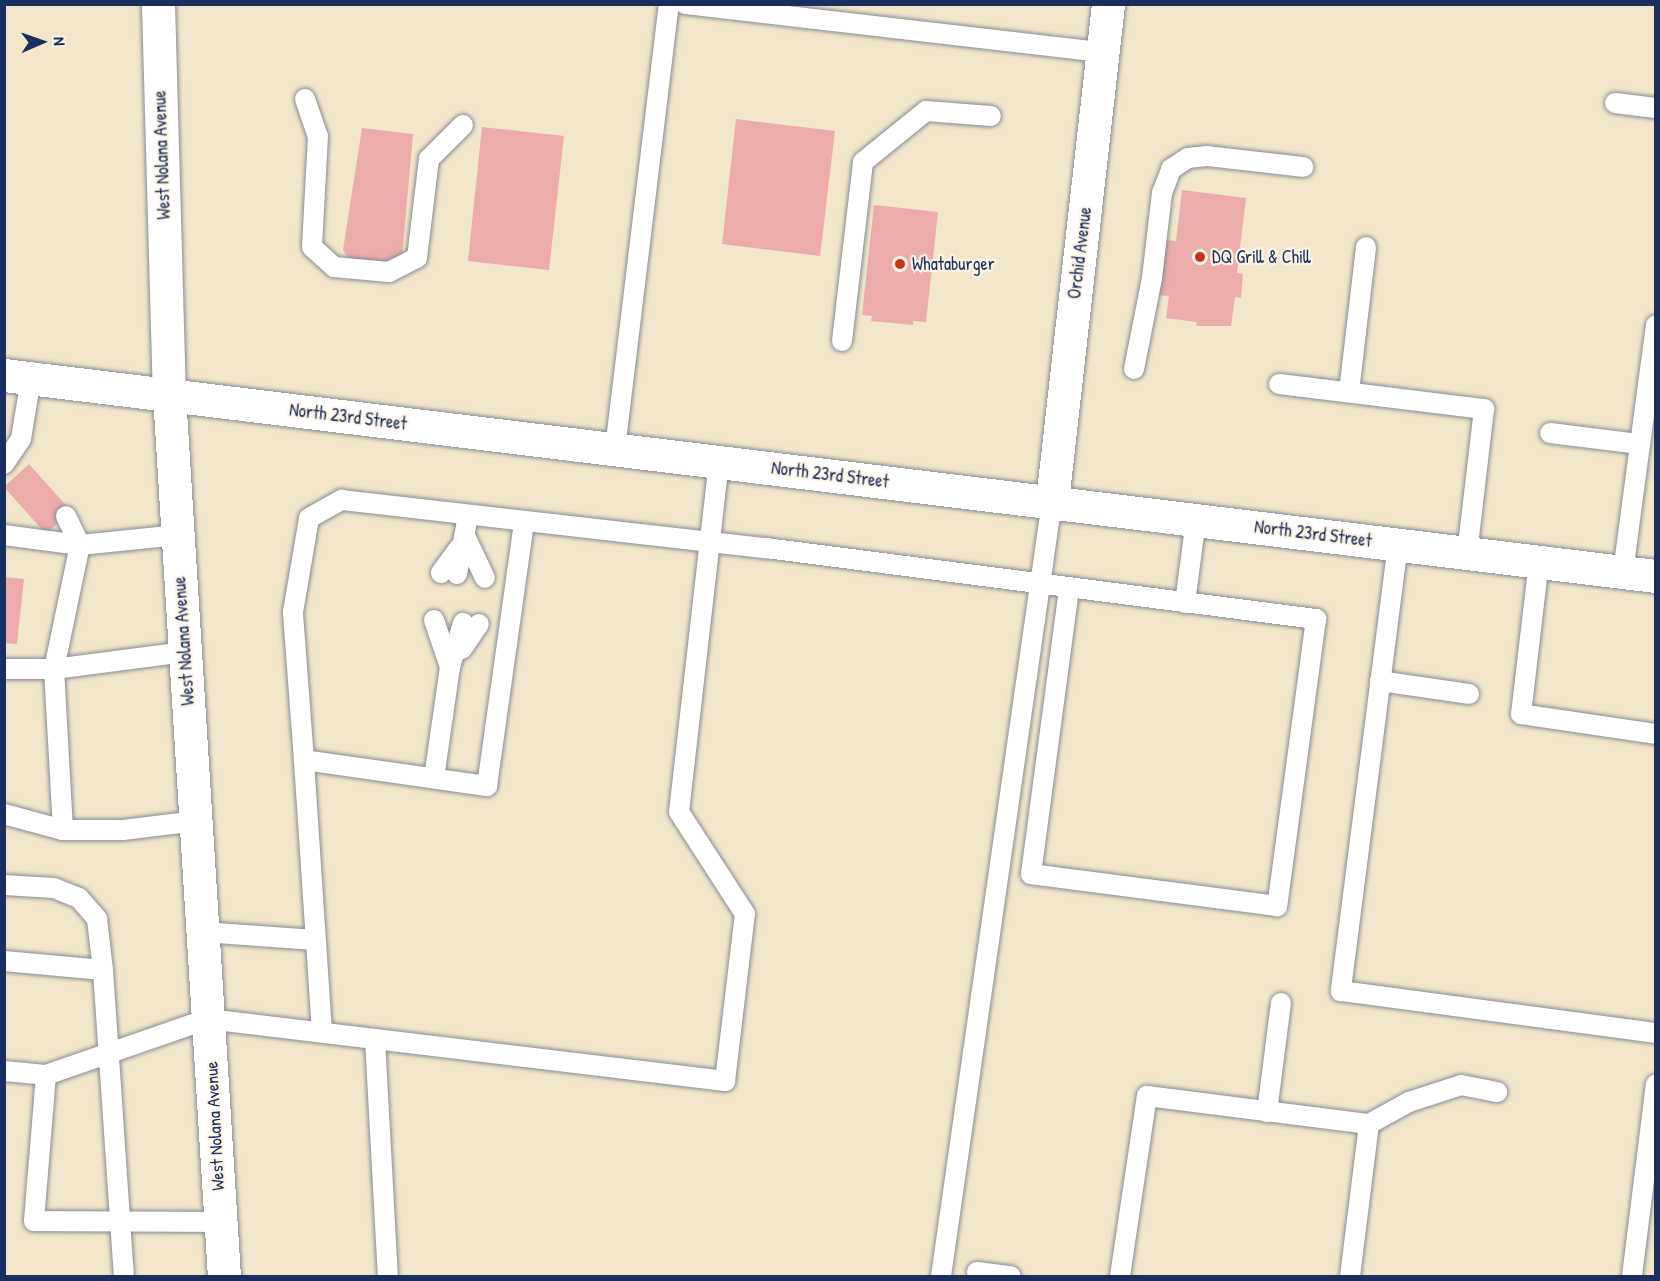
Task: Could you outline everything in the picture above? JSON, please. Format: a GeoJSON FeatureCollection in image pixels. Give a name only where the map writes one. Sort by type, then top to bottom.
{"type":"FeatureCollection","features":[{"type":"Feature","properties":{"kind":"main road","name":"West Nolana Avenue"},"geometry":{"type":"LineString","coordinates":[[158,4],[169,396],[224,1276]]}},
{"type":"Feature","properties":{"kind":"main road","name":"Orchid Avenue"},"geometry":{"type":"LineString","coordinates":[[1052,501],[1108,4]]}},
{"type":"Feature","properties":{"kind":"main road","name":"North 23rd Street"},"geometry":{"type":"LineString","coordinates":[[18,377],[1656,576]]}},
{"type":"Feature","properties":{"kind":"lane"},"geometry":{"type":"LineString","coordinates":[[615,449],[669,4]]}},
{"type":"Feature","properties":{"kind":"lane"},"geometry":{"type":"LineString","coordinates":[[685,4],[1102,52]]}},
{"type":"Feature","properties":{"kind":"lane"},"geometry":{"type":"LineString","coordinates":[[305,99],[318,136],[312,247],[334,267],[389,272],[417,258],[429,159],[463,125]]}},
{"type":"Feature","properties":{"kind":"lane"},"geometry":{"type":"LineString","coordinates":[[1615,103],[1656,108]]}},
{"type":"Feature","properties":{"kind":"lane"},"geometry":{"type":"LineString","coordinates":[[842,341],[863,162],[926,111],[991,116]]}},
{"type":"Feature","properties":{"kind":"lane"},"geometry":{"type":"LineString","coordinates":[[1134,369],[1152,278],[1162,193],[1171,169],[1188,158],[1207,156],[1303,166]]}},
{"type":"Feature","properties":{"kind":"lane"},"geometry":{"type":"LineString","coordinates":[[1349,392],[1366,247]]}},
{"type":"Feature","properties":{"kind":"lane"},"geometry":{"type":"LineString","coordinates":[[1623,572],[1656,325]]}},
{"type":"Feature","properties":{"kind":"lane"},"geometry":{"type":"LineString","coordinates":[[12,468],[21,440],[18,377]]}},
{"type":"Feature","properties":{"kind":"lane"},"geometry":{"type":"LineString","coordinates":[[1279,384],[1484,409],[1467,553]]}},
{"type":"Feature","properties":{"kind":"lane"},"geometry":{"type":"LineString","coordinates":[[1550,433],[1640,444]]}},
{"type":"Feature","properties":{"kind":"lane"},"geometry":{"type":"LineString","coordinates":[[4,1071],[46,1075],[108,1051],[208,1019],[725,1081],[745,914],[679,812],[719,462]]}},
{"type":"Feature","properties":{"kind":"lane"},"geometry":{"type":"LineString","coordinates":[[322,1032],[293,612],[309,518],[342,500],[524,523],[710,542],[1316,619],[1277,906],[1030,874],[1069,588]]}},
{"type":"Feature","properties":{"kind":"lane"},"geometry":{"type":"LineString","coordinates":[[941,1276],[1052,501]]}},
{"type":"Feature","properties":{"kind":"lane"},"geometry":{"type":"LineString","coordinates":[[465,538],[463,575],[468,516]]}},
{"type":"Feature","properties":{"kind":"lane"},"geometry":{"type":"LineString","coordinates":[[1185,603],[1196,519]]}},
{"type":"Feature","properties":{"kind":"lane"},"geometry":{"type":"LineString","coordinates":[[60,521],[80,545]]}},
{"type":"Feature","properties":{"kind":"lane"},"geometry":{"type":"LineString","coordinates":[[304,760],[487,786],[524,523]]}},
{"type":"Feature","properties":{"kind":"lane"},"geometry":{"type":"LineString","coordinates":[[4,535],[80,545],[178,535]]}},
{"type":"Feature","properties":{"kind":"lane"},"geometry":{"type":"LineString","coordinates":[[1398,544],[1341,991],[1656,1033]]}},
{"type":"Feature","properties":{"kind":"lane"},"geometry":{"type":"LineString","coordinates":[[63,830],[54,669],[80,545]]}},
{"type":"Feature","properties":{"kind":"lane"},"geometry":{"type":"LineString","coordinates":[[1539,561],[1521,714],[1656,734]]}},
{"type":"Feature","properties":{"kind":"lane"},"geometry":{"type":"LineString","coordinates":[[434,778],[456,622],[450,667]]}},
{"type":"Feature","properties":{"kind":"lane"},"geometry":{"type":"LineString","coordinates":[[4,669],[54,669],[185,652]]}},
{"type":"Feature","properties":{"kind":"lane"},"geometry":{"type":"LineString","coordinates":[[1380,681],[1469,694]]}},
{"type":"Feature","properties":{"kind":"lane"},"geometry":{"type":"LineString","coordinates":[[4,814],[63,830],[123,830],[196,821]]}},
{"type":"Feature","properties":{"kind":"lane"},"geometry":{"type":"LineString","coordinates":[[4,885],[54,888],[79,898],[97,919],[103,970],[124,1276]]}},
{"type":"Feature","properties":{"kind":"lane"},"geometry":{"type":"LineString","coordinates":[[202,932],[316,940]]}},
{"type":"Feature","properties":{"kind":"lane"},"geometry":{"type":"LineString","coordinates":[[4,961],[103,970]]}},
{"type":"Feature","properties":{"kind":"lane"},"geometry":{"type":"LineString","coordinates":[[1267,1112],[1281,1003]]}},
{"type":"Feature","properties":{"kind":"lane"},"geometry":{"type":"LineString","coordinates":[[375,1039],[388,1276]]}},
{"type":"Feature","properties":{"kind":"lane"},"geometry":{"type":"LineString","coordinates":[[46,1075],[34,1221],[121,1224],[220,1222]]}},
{"type":"Feature","properties":{"kind":"lane"},"geometry":{"type":"LineString","coordinates":[[1632,1276],[1656,1084]]}},
{"type":"Feature","properties":{"kind":"lane"},"geometry":{"type":"LineString","coordinates":[[1120,1276],[1147,1096],[1369,1124],[1409,1102],[1461,1085],[1497,1092]]}},
{"type":"Feature","properties":{"kind":"lane"},"geometry":{"type":"LineString","coordinates":[[1350,1276],[1369,1124]]}},
{"type":"Feature","properties":{"kind":"lane"},"geometry":{"type":"LineString","coordinates":[[977,1272],[1011,1276]]}},
{"type":"Feature","properties":{"kind":"building"},"geometry":{"type":"Polygon","coordinates":[[[736,119],[835,131],[820,256],[722,244],[736,119]]]}},
{"type":"Feature","properties":{"kind":"building"},"geometry":{"type":"Polygon","coordinates":[[[482,127],[564,136],[549,270],[468,261],[482,127]]]}},
{"type":"Feature","properties":{"kind":"building"},"geometry":{"type":"Polygon","coordinates":[[[362,128],[413,134],[402,257],[394,263],[349,259],[343,250],[362,128]]]}},
{"type":"Feature","properties":{"kind":"building","name":"DQ Grill & Chill"},"geometry":{"type":"Polygon","coordinates":[[[1182,190],[1246,198],[1237,273],[1243,274],[1241,298],[1235,297],[1231,326],[1196,326],[1197,322],[1166,318],[1169,296],[1156,295],[1163,240],[1176,241],[1182,190]]]}},
{"type":"Feature","properties":{"kind":"building","name":"Whataburger"},"geometry":{"type":"Polygon","coordinates":[[[874,205],[938,212],[926,322],[913,321],[913,325],[871,321],[872,316],[862,315],[874,205]]]}},
{"type":"Feature","properties":{"kind":"building"},"geometry":{"type":"Polygon","coordinates":[[[29,464],[71,511],[46,534],[4,487],[29,464]]]}},
{"type":"Feature","properties":{"kind":"building"},"geometry":{"type":"Polygon","coordinates":[[[4,577],[24,579],[17,644],[4,643],[4,577]]]}},
{"type":"Feature","properties":{"kind":"place","name":"DQ Grill & Chill"},"geometry":{"type":"Point","coordinates":[1200,257]}},
{"type":"Feature","properties":{"kind":"place","name":"Whataburger"},"geometry":{"type":"Point","coordinates":[900,264]}}]}
